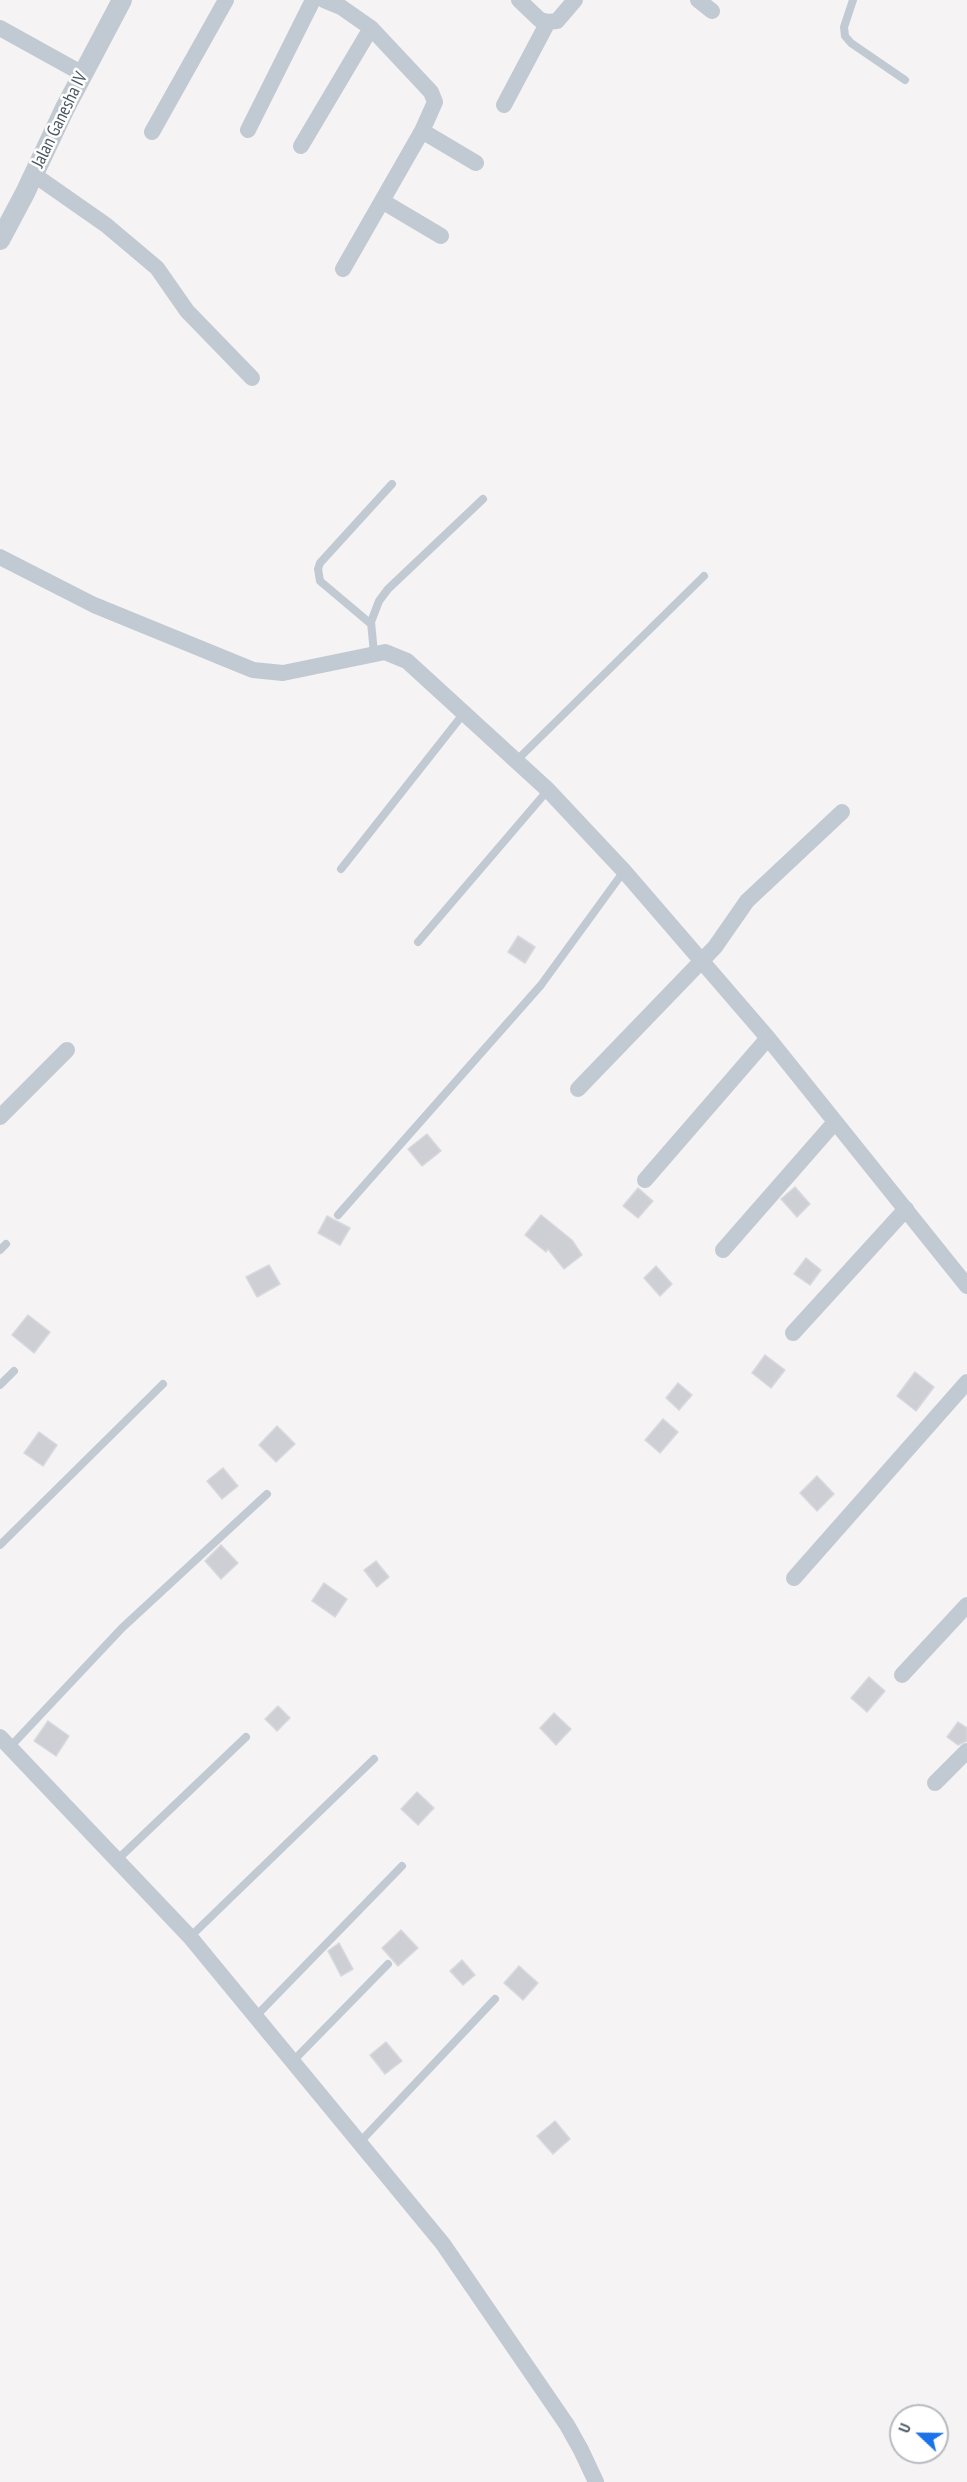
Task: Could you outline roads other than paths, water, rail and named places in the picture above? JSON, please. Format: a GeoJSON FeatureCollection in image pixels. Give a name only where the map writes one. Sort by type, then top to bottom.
{"type":"FeatureCollection","features":[{"type":"Feature","properties":{"kind":"street","name":"Jalan Ganesha IV"},"geometry":{"type":"LineString","coordinates":[[2,230],[122,0]]}},
{"type":"Feature","properties":{"kind":"street"},"geometry":{"type":"LineString","coordinates":[[152,132],[226,0]]}},
{"type":"Feature","properties":{"kind":"street"},"geometry":{"type":"LineString","coordinates":[[248,130],[313,0]]}},
{"type":"Feature","properties":{"kind":"street"},"geometry":{"type":"LineString","coordinates":[[324,0],[340,7],[371,28],[434,97],[433,109],[422,131],[343,269]]}},
{"type":"Feature","properties":{"kind":"street"},"geometry":{"type":"LineString","coordinates":[[519,0],[540,20],[548,22],[557,21],[575,0]]}},
{"type":"Feature","properties":{"kind":"street"},"geometry":{"type":"LineString","coordinates":[[698,0],[712,11]]}},
{"type":"Feature","properties":{"kind":"street"},"geometry":{"type":"LineString","coordinates":[[504,105],[548,22]]}},
{"type":"Feature","properties":{"kind":"street"},"geometry":{"type":"LineString","coordinates":[[0,27],[82,74]]}},
{"type":"Feature","properties":{"kind":"street"},"geometry":{"type":"LineString","coordinates":[[301,146],[371,28]]}},
{"type":"Feature","properties":{"kind":"street"},"geometry":{"type":"LineString","coordinates":[[422,131],[476,163]]}},
{"type":"Feature","properties":{"kind":"street"},"geometry":{"type":"LineString","coordinates":[[33,174],[106,225],[157,268],[187,311],[252,378]]}},
{"type":"Feature","properties":{"kind":"street"},"geometry":{"type":"LineString","coordinates":[[382,201],[441,236]]}},
{"type":"Feature","properties":{"kind":"street"},"geometry":{"type":"LineString","coordinates":[[0,557],[94,605],[253,670],[283,672],[385,652],[407,661],[548,790],[624,871],[768,1038],[967,1286]]}},
{"type":"Feature","properties":{"kind":"street"},"geometry":{"type":"LineString","coordinates":[[578,1089],[722,939],[747,901],[842,812]]}},
{"type":"Feature","properties":{"kind":"street"},"geometry":{"type":"LineString","coordinates":[[645,1180],[768,1038]]}},
{"type":"Feature","properties":{"kind":"street"},"geometry":{"type":"LineString","coordinates":[[0,1117],[67,1050]]}},
{"type":"Feature","properties":{"kind":"street"},"geometry":{"type":"LineString","coordinates":[[723,1250],[835,1122]]}},
{"type":"Feature","properties":{"kind":"street"},"geometry":{"type":"LineString","coordinates":[[793,1333],[906,1209]]}},
{"type":"Feature","properties":{"kind":"street"},"geometry":{"type":"LineString","coordinates":[[794,1578],[967,1382]]}},
{"type":"Feature","properties":{"kind":"street"},"geometry":{"type":"LineString","coordinates":[[902,1675],[967,1605]]}},
{"type":"Feature","properties":{"kind":"street"},"geometry":{"type":"LineString","coordinates":[[5,1742],[190,1937],[443,2244],[567,2425],[582,2450],[596,2482]]}},
{"type":"Feature","properties":{"kind":"street"},"geometry":{"type":"LineString","coordinates":[[935,1783],[967,1750]]}},
{"type":"Feature","properties":{"kind":"lane"},"geometry":{"type":"LineString","coordinates":[[853,0],[844,27],[845,36],[850,43],[905,80]]}},
{"type":"Feature","properties":{"kind":"lane"},"geometry":{"type":"LineString","coordinates":[[371,624],[320,581],[318,569],[320,563],[392,484]]}},
{"type":"Feature","properties":{"kind":"lane"},"geometry":{"type":"LineString","coordinates":[[374,653],[371,624],[374,612],[388,589],[483,499]]}},
{"type":"Feature","properties":{"kind":"lane"},"geometry":{"type":"LineString","coordinates":[[516,761],[704,576]]}},
{"type":"Feature","properties":{"kind":"lane"},"geometry":{"type":"LineString","coordinates":[[341,869],[464,713]]}},
{"type":"Feature","properties":{"kind":"lane"},"geometry":{"type":"LineString","coordinates":[[418,942],[548,790]]}},
{"type":"Feature","properties":{"kind":"lane"},"geometry":{"type":"LineString","coordinates":[[338,1215],[541,985],[624,871]]}},
{"type":"Feature","properties":{"kind":"lane"},"geometry":{"type":"LineString","coordinates":[[0,1385],[14,1371]]}},
{"type":"Feature","properties":{"kind":"lane"},"geometry":{"type":"LineString","coordinates":[[0,1545],[163,1384]]}},
{"type":"Feature","properties":{"kind":"lane"},"geometry":{"type":"LineString","coordinates":[[5,1742],[122,1628],[267,1494]]}},
{"type":"Feature","properties":{"kind":"lane"},"geometry":{"type":"LineString","coordinates":[[117,1860],[246,1737]]}},
{"type":"Feature","properties":{"kind":"lane"},"geometry":{"type":"LineString","coordinates":[[190,1937],[374,1759]]}},
{"type":"Feature","properties":{"kind":"lane"},"geometry":{"type":"LineString","coordinates":[[256,2016],[402,1866]]}},
{"type":"Feature","properties":{"kind":"lane"},"geometry":{"type":"LineString","coordinates":[[293,2061],[388,1964]]}},
{"type":"Feature","properties":{"kind":"lane"},"geometry":{"type":"LineString","coordinates":[[360,2142],[495,1999]]}}]}
